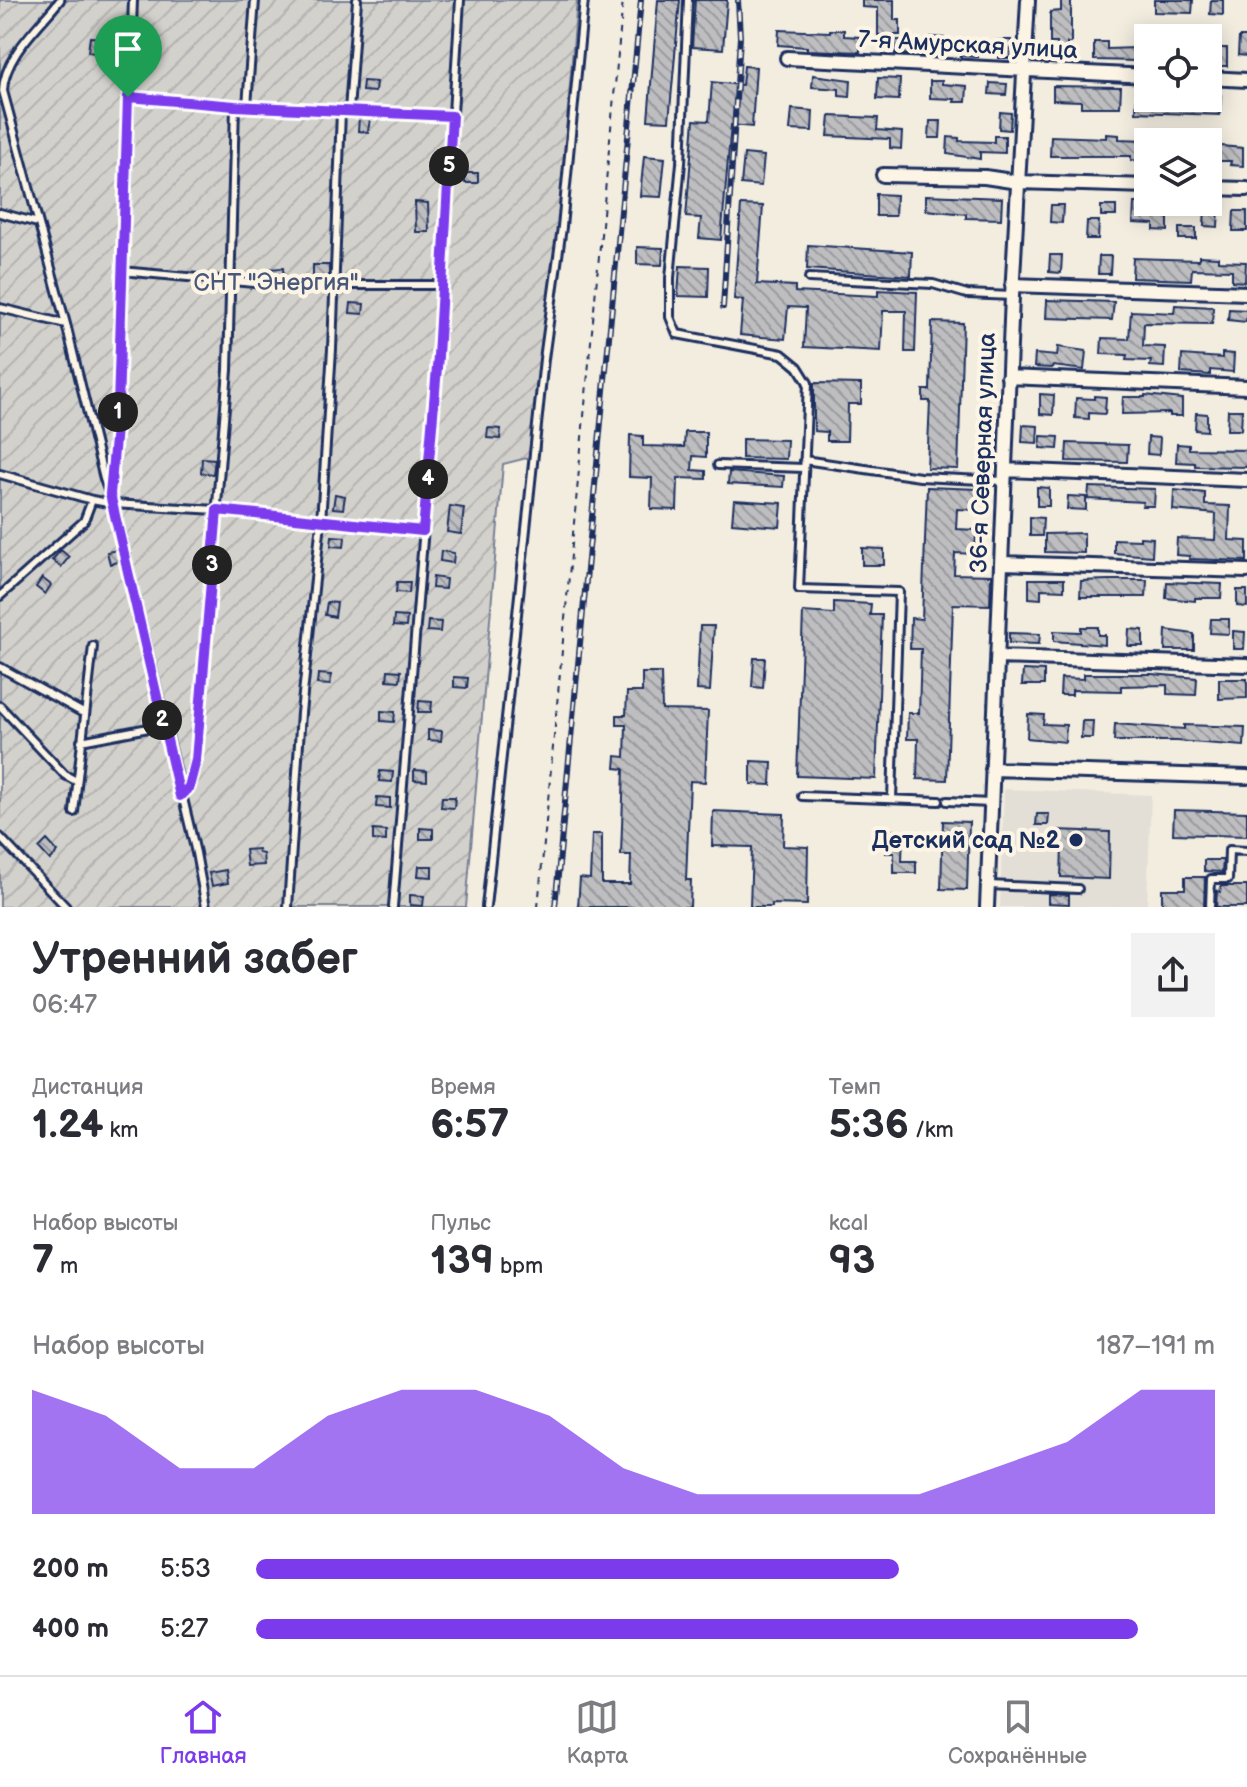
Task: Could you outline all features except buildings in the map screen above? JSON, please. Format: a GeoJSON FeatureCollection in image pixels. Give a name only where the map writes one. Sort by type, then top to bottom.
{"type":"FeatureCollection","features":[{"type":"Feature","properties":{"kind":"street","name":"36-я Северная улица"},"geometry":{"type":"LineString","coordinates":[[987,907],[1008,377],[1028,0]]}},
{"type":"Feature","properties":{"kind":"street","name":"7-я Амурская улица"},"geometry":{"type":"LineString","coordinates":[[787,58],[1134,75]]}},
{"type":"Feature","properties":{"kind":"street"},"geometry":{"type":"LineString","coordinates":[[1222,79],[1247,80]]}},
{"type":"Feature","properties":{"kind":"street"},"geometry":{"type":"LineString","coordinates":[[883,175],[1134,186]]}},
{"type":"Feature","properties":{"kind":"street"},"geometry":{"type":"LineString","coordinates":[[1222,188],[1247,189]]}},
{"type":"Feature","properties":{"kind":"street"},"geometry":{"type":"LineString","coordinates":[[1012,290],[1247,293]]}},
{"type":"Feature","properties":{"kind":"street"},"geometry":{"type":"LineString","coordinates":[[1008,377],[1247,387]]}},
{"type":"Feature","properties":{"kind":"street"},"geometry":{"type":"LineString","coordinates":[[1005,476],[1247,480]]}},
{"type":"Feature","properties":{"kind":"street"},"geometry":{"type":"LineString","coordinates":[[1001,563],[1247,571]]}},
{"type":"Feature","properties":{"kind":"street"},"geometry":{"type":"LineString","coordinates":[[998,657],[1247,665]]}},
{"type":"Feature","properties":{"kind":"street"},"geometry":{"type":"LineString","coordinates":[[992,769],[1247,777]]}},
{"type":"Feature","properties":{"kind":"lane"},"geometry":{"type":"LineString","coordinates":[[60,0],[9,63],[3,75],[1,91],[113,504],[206,907]]}},
{"type":"Feature","properties":{"kind":"lane"},"geometry":{"type":"LineString","coordinates":[[110,494],[118,406],[133,0]]}},
{"type":"Feature","properties":{"kind":"lane"},"geometry":{"type":"LineString","coordinates":[[247,106],[255,0]]}},
{"type":"Feature","properties":{"kind":"lane"},"geometry":{"type":"LineString","coordinates":[[288,907],[301,713],[321,522],[345,111],[357,0]]}},
{"type":"Feature","properties":{"kind":"lane"},"geometry":{"type":"LineString","coordinates":[[393,907],[442,285],[460,0]]}},
{"type":"Feature","properties":{"kind":"lane"},"geometry":{"type":"LineString","coordinates":[[486,907],[544,359],[562,227],[584,0]]}},
{"type":"Feature","properties":{"kind":"lane"},"geometry":{"type":"LineString","coordinates":[[688,0],[670,317],[677,334],[782,354],[798,367],[808,383],[799,589],[899,592],[892,799]]}},
{"type":"Feature","properties":{"kind":"lane"},"geometry":{"type":"LineString","coordinates":[[128,97],[235,106],[452,116]]}},
{"type":"Feature","properties":{"kind":"lane"},"geometry":{"type":"LineString","coordinates":[[180,796],[189,787],[196,760],[217,510],[228,370],[235,106]]}},
{"type":"Feature","properties":{"kind":"lane"},"geometry":{"type":"LineString","coordinates":[[0,213],[38,223]]}},
{"type":"Feature","properties":{"kind":"lane"},"geometry":{"type":"LineString","coordinates":[[121,271],[277,285],[442,285]]}},
{"type":"Feature","properties":{"kind":"lane"},"geometry":{"type":"LineString","coordinates":[[809,278],[933,284],[967,294],[1012,290]]}},
{"type":"Feature","properties":{"kind":"lane"},"geometry":{"type":"LineString","coordinates":[[0,308],[66,324]]}},
{"type":"Feature","properties":{"kind":"lane"},"geometry":{"type":"LineString","coordinates":[[718,465],[804,464],[920,477],[1005,476]]}},
{"type":"Feature","properties":{"kind":"lane"},"geometry":{"type":"LineString","coordinates":[[0,474],[113,504],[217,510],[423,531]]}},
{"type":"Feature","properties":{"kind":"lane"},"geometry":{"type":"LineString","coordinates":[[0,596],[84,521],[92,500]]}},
{"type":"Feature","properties":{"kind":"lane"},"geometry":{"type":"LineString","coordinates":[[74,812],[93,646]]}},
{"type":"Feature","properties":{"kind":"lane"},"geometry":{"type":"LineString","coordinates":[[0,667],[85,714]]}},
{"type":"Feature","properties":{"kind":"lane"},"geometry":{"type":"LineString","coordinates":[[0,706],[65,775],[76,781]]}},
{"type":"Feature","properties":{"kind":"lane"},"geometry":{"type":"LineString","coordinates":[[81,741],[164,725]]}},
{"type":"Feature","properties":{"kind":"lane"},"geometry":{"type":"LineString","coordinates":[[802,796],[990,803]]}},
{"type":"Feature","properties":{"kind":"lane"},"geometry":{"type":"LineString","coordinates":[[0,837],[66,907]]}},
{"type":"Feature","properties":{"kind":"lane"},"geometry":{"type":"LineString","coordinates":[[1210,907],[1211,879],[1228,879],[1229,850],[1247,851]]}},
{"type":"Feature","properties":{"kind":"lane"},"geometry":{"type":"LineString","coordinates":[[987,885],[1078,889]]}},
{"type":"Feature","properties":{"kind":"path"},"geometry":{"type":"LineString","coordinates":[[538,907],[623,0]]}},
{"type":"Feature","properties":{"kind":"shaded area","name":"Детский сад №2"},"geometry":{"type":"Polygon","coordinates":[[[1004,789],[1151,795],[1147,907],[1000,907],[1004,789]]]}},
{"type":"Feature","properties":{"kind":"green space","name":"СНТ \"Энергия\""},"geometry":{"type":"Polygon","coordinates":[[[0,0],[577,0],[539,455],[503,464],[466,907],[0,907],[0,0]]]}},
{"type":"Feature","properties":{"kind":"railway"},"geometry":{"type":"LineString","coordinates":[[555,907],[641,0]]}},
{"type":"Feature","properties":{"kind":"railway"},"geometry":{"type":"LineString","coordinates":[[723,307],[740,37],[738,0]]}},
{"type":"Feature","properties":{"kind":"place","name":"Детский сад №2"},"geometry":{"type":"Point","coordinates":[1076,840]}},
{"type":"Feature","properties":{"kind":"route"},"geometry":{"type":"LineString","coordinates":[[128,97],[235,106],[452,116],[438,356],[423,531],[217,510],[196,760],[189,787],[180,796],[110,494],[118,406],[128,97]]}}]}
